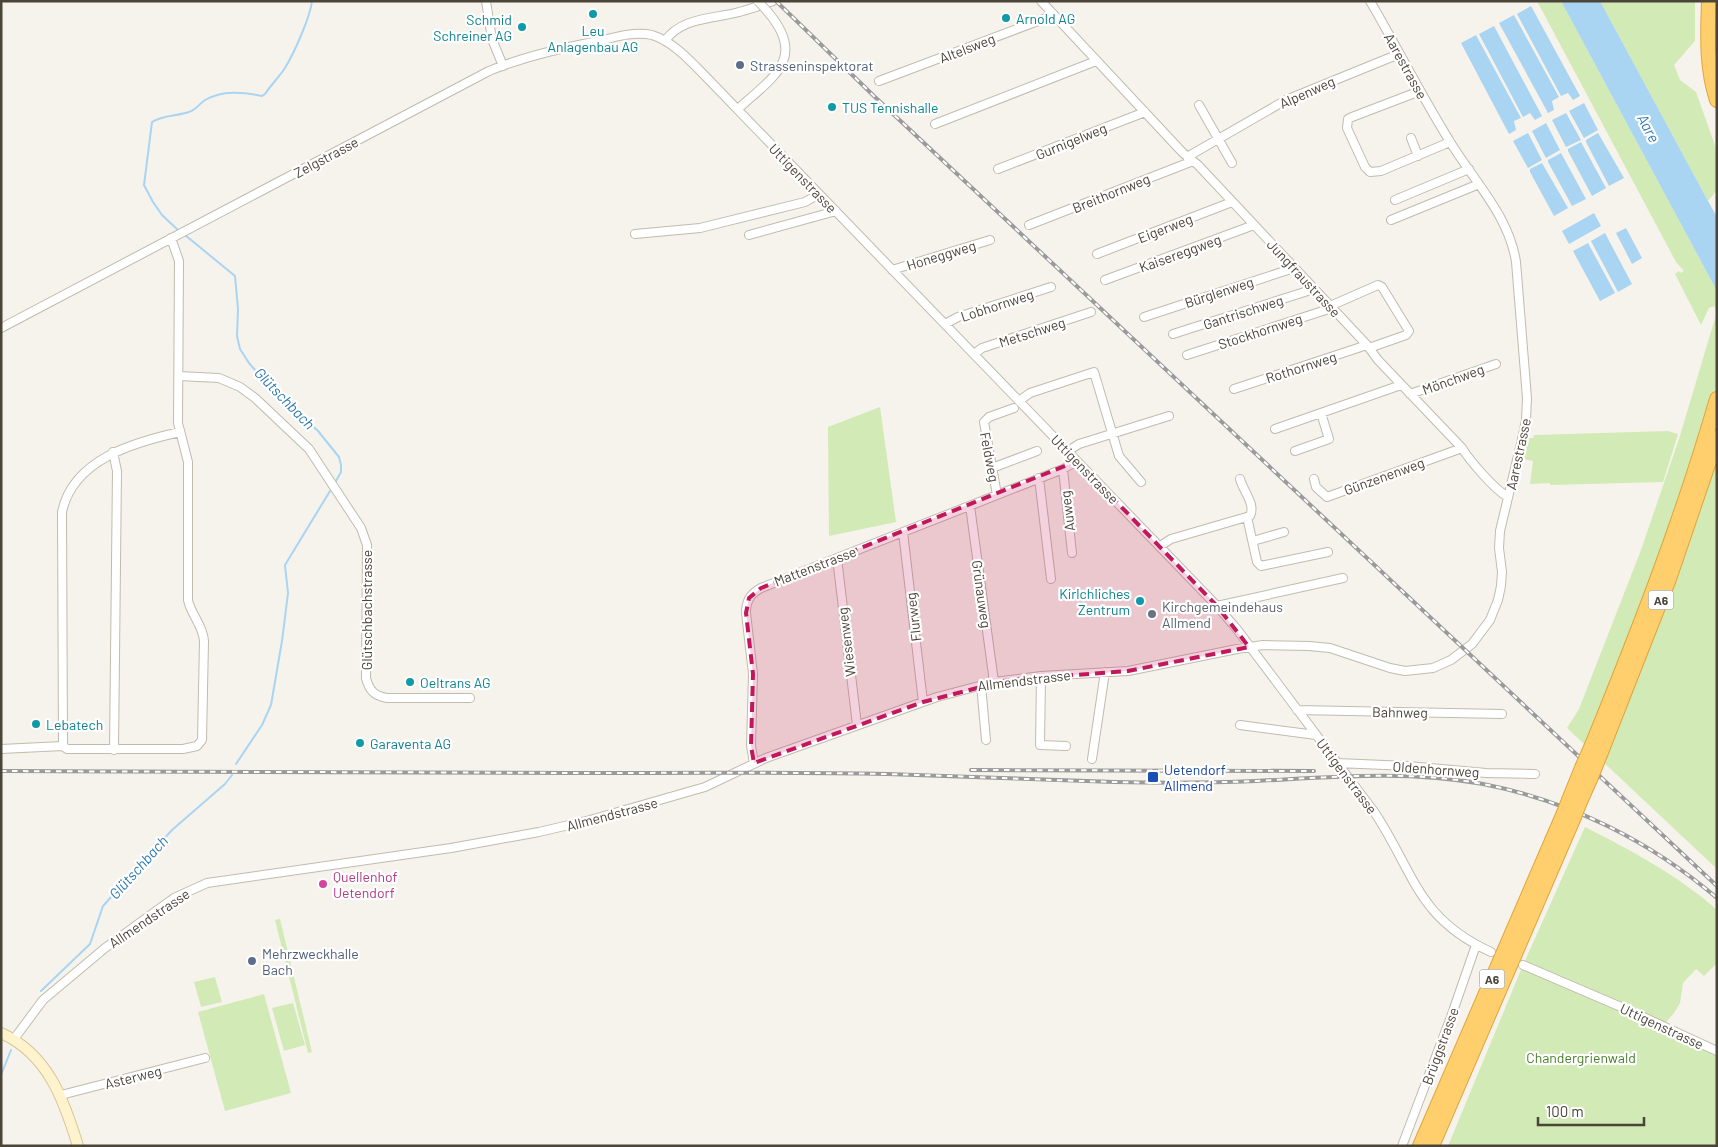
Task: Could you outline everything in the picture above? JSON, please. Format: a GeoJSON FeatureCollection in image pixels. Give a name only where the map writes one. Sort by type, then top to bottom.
{"type":"FeatureCollection","features":[{"type":"Feature","properties":{"kind":"highway"},"geometry":{"type":"LineString","coordinates":[[1709,1],[1708,51],[1717,100]]}},
{"type":"Feature","properties":{"kind":"highway","name":"A6"},"geometry":{"type":"LineString","coordinates":[[1597,748],[1665,558],[1717,399]]}},
{"type":"Feature","properties":{"kind":"highway","name":"A6"},"geometry":{"type":"LineString","coordinates":[[1432,1146],[1586,772],[1662,597],[1717,438]]}},
{"type":"Feature","properties":{"kind":"highway","name":"A6"},"geometry":{"type":"LineString","coordinates":[[1420,1146],[1571,808]]}},
{"type":"Feature","properties":{"kind":"main road"},"geometry":{"type":"LineString","coordinates":[[1,1033],[14,1039],[38,1060],[50,1074],[61,1095],[78,1146]]}},
{"type":"Feature","properties":{"kind":"street"},"geometry":{"type":"LineString","coordinates":[[486,1],[492,39],[503,66]]}},
{"type":"Feature","properties":{"kind":"street"},"geometry":{"type":"LineString","coordinates":[[738,109],[777,70],[785,56],[786,39],[778,25],[758,1]]}},
{"type":"Feature","properties":{"kind":"street"},"geometry":{"type":"LineString","coordinates":[[665,41],[674,30],[689,23],[738,12],[773,1]]}},
{"type":"Feature","properties":{"kind":"street","name":"Jungfraustrasse"},"geometry":{"type":"LineString","coordinates":[[1041,1],[1096,62],[1368,346],[1378,360],[1462,448],[1481,471],[1508,497]]}},
{"type":"Feature","properties":{"kind":"street","name":"Aarestrasse"},"geometry":{"type":"LineString","coordinates":[[1249,647],[1271,645],[1322,647],[1345,652],[1390,668],[1405,671],[1426,669],[1456,657],[1477,638],[1486,626],[1495,607],[1502,579],[1499,538],[1524,436],[1527,407],[1515,252],[1504,226],[1490,201],[1450,142],[1370,1]]}},
{"type":"Feature","properties":{"kind":"street","name":"Altelsweg"},"geometry":{"type":"LineString","coordinates":[[879,81],[1054,15]]}},
{"type":"Feature","properties":{"kind":"street","name":"Zelgstrasse"},"geometry":{"type":"LineString","coordinates":[[1,328],[470,81],[503,66],[542,52],[626,35],[647,34],[665,41],[694,65],[738,109]]}},
{"type":"Feature","properties":{"kind":"street","name":"Alpenweg"},"geometry":{"type":"LineString","coordinates":[[1190,159],[1219,138],[1292,97],[1399,54]]}},
{"type":"Feature","properties":{"kind":"street"},"geometry":{"type":"LineString","coordinates":[[936,124],[1096,62]]}},
{"type":"Feature","properties":{"kind":"street"},"geometry":{"type":"LineString","coordinates":[[1420,91],[1352,116],[1347,123],[1347,128],[1365,167],[1370,172],[1381,171],[1450,142]]}},
{"type":"Feature","properties":{"kind":"street"},"geometry":{"type":"LineString","coordinates":[[1200,105],[1232,163]]}},
{"type":"Feature","properties":{"kind":"street","name":"Uttigenstrasse"},"geometry":{"type":"LineString","coordinates":[[738,109],[974,354],[1017,404],[1078,461],[1217,606],[1380,821],[1416,889],[1427,905],[1447,925],[1476,945],[1491,952]]}},
{"type":"Feature","properties":{"kind":"street","name":"Gurnigelweg"},"geometry":{"type":"LineString","coordinates":[[998,169],[1145,112]]}},
{"type":"Feature","properties":{"kind":"street"},"geometry":{"type":"LineString","coordinates":[[1410,138],[1418,156]]}},
{"type":"Feature","properties":{"kind":"street","name":"Breithornweg"},"geometry":{"type":"LineString","coordinates":[[1029,225],[1190,159]]}},
{"type":"Feature","properties":{"kind":"street"},"geometry":{"type":"LineString","coordinates":[[1395,200],[1468,169]]}},
{"type":"Feature","properties":{"kind":"street"},"geometry":{"type":"LineString","coordinates":[[1391,220],[1479,184]]}},
{"type":"Feature","properties":{"kind":"street"},"geometry":{"type":"LineString","coordinates":[[635,234],[709,226],[805,202],[818,194]]}},
{"type":"Feature","properties":{"kind":"street","name":"Eigerweg"},"geometry":{"type":"LineString","coordinates":[[1097,254],[1232,202]]}},
{"type":"Feature","properties":{"kind":"street"},"geometry":{"type":"LineString","coordinates":[[749,235],[836,211]]}},
{"type":"Feature","properties":{"kind":"street","name":"Kaisereggweg"},"geometry":{"type":"LineString","coordinates":[[1105,280],[1254,225]]}},
{"type":"Feature","properties":{"kind":"street"},"geometry":{"type":"LineString","coordinates":[[1,749],[63,746],[67,749],[114,750],[188,748],[197,746],[202,740],[204,641],[203,631],[191,611],[188,600],[188,462],[178,423],[179,261],[173,237]]}},
{"type":"Feature","properties":{"kind":"street","name":"Honeggweg"},"geometry":{"type":"LineString","coordinates":[[892,270],[990,240]]}},
{"type":"Feature","properties":{"kind":"street","name":"Bürglenweg"},"geometry":{"type":"LineString","coordinates":[[1144,317],[1294,268]]}},
{"type":"Feature","properties":{"kind":"street","name":"Stockhornweg"},"geometry":{"type":"LineString","coordinates":[[1188,355],[1331,307],[1378,285],[1382,287],[1409,331],[1406,335],[1368,346]]}},
{"type":"Feature","properties":{"kind":"street","name":"Lobhornweg"},"geometry":{"type":"LineString","coordinates":[[945,324],[958,317],[1051,288]]}},
{"type":"Feature","properties":{"kind":"street","name":"Gantrischweg"},"geometry":{"type":"LineString","coordinates":[[1173,334],[1314,289]]}},
{"type":"Feature","properties":{"kind":"street","name":"Metschweg"},"geometry":{"type":"LineString","coordinates":[[974,354],[982,348],[1091,312]]}},
{"type":"Feature","properties":{"kind":"street","name":"Rothornweg"},"geometry":{"type":"LineString","coordinates":[[1234,389],[1368,346]]}},
{"type":"Feature","properties":{"kind":"street","name":"Mönchweg"},"geometry":{"type":"LineString","coordinates":[[1410,394],[1496,364]]}},
{"type":"Feature","properties":{"kind":"street"},"geometry":{"type":"LineString","coordinates":[[1017,404],[1030,393],[1094,372],[1121,460],[1141,482]]}},
{"type":"Feature","properties":{"kind":"street","name":"Glütschbachstrasse"},"geometry":{"type":"LineString","coordinates":[[179,376],[219,378],[248,392],[309,449],[361,528],[367,551],[366,678],[368,687],[373,693],[379,697],[387,698],[470,698]]}},
{"type":"Feature","properties":{"kind":"street"},"geometry":{"type":"LineString","coordinates":[[1275,429],[1401,385]]}},
{"type":"Feature","properties":{"kind":"street","name":"Feldweg"},"geometry":{"type":"LineString","coordinates":[[997,495],[984,422],[989,417],[1017,404]]}},
{"type":"Feature","properties":{"kind":"street"},"geometry":{"type":"LineString","coordinates":[[1295,451],[1329,439],[1321,413]]}},
{"type":"Feature","properties":{"kind":"street"},"geometry":{"type":"LineString","coordinates":[[1068,451],[1079,444],[1169,416]]}},
{"type":"Feature","properties":{"kind":"street"},"geometry":{"type":"LineString","coordinates":[[63,746],[62,512],[67,495],[72,486],[99,461],[113,452],[162,435],[180,432]]}},
{"type":"Feature","properties":{"kind":"street","name":"Günzenenweg"},"geometry":{"type":"LineString","coordinates":[[1314,479],[1316,487],[1327,497],[1462,448]]}},
{"type":"Feature","properties":{"kind":"street"},"geometry":{"type":"LineString","coordinates":[[992,468],[1037,451]]}},
{"type":"Feature","properties":{"kind":"street"},"geometry":{"type":"LineString","coordinates":[[113,452],[117,471],[114,750]]}},
{"type":"Feature","properties":{"kind":"street","name":"Mattenstrasse"},"geometry":{"type":"LineString","coordinates":[[754,763],[751,746],[753,674],[746,605],[754,592],[1078,461]]}},
{"type":"Feature","properties":{"kind":"street","name":"Auweg"},"geometry":{"type":"LineString","coordinates":[[1062,469],[1072,553]]}},
{"type":"Feature","properties":{"kind":"street"},"geometry":{"type":"LineString","coordinates":[[1039,478],[1051,579]]}},
{"type":"Feature","properties":{"kind":"street"},"geometry":{"type":"LineString","coordinates":[[1160,546],[1171,539],[1247,517],[1252,513],[1248,495],[1243,490],[1240,479]]}},
{"type":"Feature","properties":{"kind":"street","name":"Grünauweg"},"geometry":{"type":"LineString","coordinates":[[970,506],[994,682]]}},
{"type":"Feature","properties":{"kind":"street"},"geometry":{"type":"LineString","coordinates":[[1247,517],[1257,562],[1261,566],[1328,552]]}},
{"type":"Feature","properties":{"kind":"street","name":"Flurweg"},"geometry":{"type":"LineString","coordinates":[[903,532],[923,702]]}},
{"type":"Feature","properties":{"kind":"street"},"geometry":{"type":"LineString","coordinates":[[1253,541],[1284,532]]}},
{"type":"Feature","properties":{"kind":"street","name":"Wiesenweg"},"geometry":{"type":"LineString","coordinates":[[837,558],[857,725]]}},
{"type":"Feature","properties":{"kind":"street"},"geometry":{"type":"LineString","coordinates":[[1217,606],[1343,578]]}},
{"type":"Feature","properties":{"kind":"street","name":"Allmendstrasse"},"geometry":{"type":"LineString","coordinates":[[14,1039],[37,1006],[71,976],[158,908],[198,886],[220,881],[435,851],[565,827],[705,787],[754,763],[923,702],[981,685],[1041,676],[1141,669],[1249,647]]}},
{"type":"Feature","properties":{"kind":"street"},"geometry":{"type":"LineString","coordinates":[[1092,759],[1105,672]]}},
{"type":"Feature","properties":{"kind":"street"},"geometry":{"type":"LineString","coordinates":[[1041,676],[1040,745],[1066,746]]}},
{"type":"Feature","properties":{"kind":"street"},"geometry":{"type":"LineString","coordinates":[[981,685],[986,740]]}},
{"type":"Feature","properties":{"kind":"street","name":"Bahnweg"},"geometry":{"type":"LineString","coordinates":[[1297,710],[1502,714]]}},
{"type":"Feature","properties":{"kind":"street"},"geometry":{"type":"LineString","coordinates":[[1240,725],[1316,735]]}},
{"type":"Feature","properties":{"kind":"street","name":"Oldenhornweg"},"geometry":{"type":"LineString","coordinates":[[1337,763],[1424,767],[1486,773],[1535,774]]}},
{"type":"Feature","properties":{"kind":"street","name":"Brüggstrasse"},"geometry":{"type":"LineString","coordinates":[[1402,1146],[1476,945]]}},
{"type":"Feature","properties":{"kind":"street","name":"Uttigenstrasse"},"geometry":{"type":"LineString","coordinates":[[1524,965],[1717,1051]]}},
{"type":"Feature","properties":{"kind":"street","name":"Asterweg"},"geometry":{"type":"LineString","coordinates":[[61,1095],[205,1058]]}},
{"type":"Feature","properties":{"kind":"highlighted area"},"geometry":{"type":"Polygon","coordinates":[[[1077,461],[1217,606],[1249,647],[1128,671],[1008,680],[923,702],[754,763],[751,746],[753,674],[746,613],[749,598],[761,588],[1077,461]]]}},
{"type":"Feature","properties":{"kind":"green space"},"geometry":{"type":"Polygon","coordinates":[[[1537,1],[1561,1],[1717,291],[1717,312],[1714,306],[1709,308],[1701,325],[1675,274],[1679,271],[1680,273],[1684,271],[1676,262],[1537,1]]]}},
{"type":"Feature","properties":{"kind":"green space"},"geometry":{"type":"Polygon","coordinates":[[[1600,1],[1695,1],[1695,41],[1674,65],[1680,80],[1696,92],[1717,151],[1717,190],[1708,201],[1600,1]]]}},
{"type":"Feature","properties":{"kind":"green space"},"geometry":{"type":"Polygon","coordinates":[[[1716,315],[1717,869],[1567,728],[1579,709],[1641,550],[1679,439],[1716,315]]]}},
{"type":"Feature","properties":{"kind":"green space"},"geometry":{"type":"Polygon","coordinates":[[[880,407],[896,522],[829,536],[828,427],[880,407]]]}},
{"type":"Feature","properties":{"kind":"green space"},"geometry":{"type":"Polygon","coordinates":[[[1668,431],[1678,434],[1663,482],[1530,484],[1533,461],[1523,459],[1528,438],[1533,438],[1534,435],[1668,431]]]}},
{"type":"Feature","properties":{"kind":"green space","name":"Chandergrienwald"},"geometry":{"type":"Polygon","coordinates":[[[1585,827],[1670,875],[1717,910],[1717,963],[1704,976],[1696,969],[1683,983],[1680,1003],[1663,1026],[1717,1051],[1717,1146],[1448,1146],[1523,965],[1585,827]]]}},
{"type":"Feature","properties":{"kind":"green space"},"geometry":{"type":"Polygon","coordinates":[[[280,919],[312,1052],[308,1053],[275,920],[280,919]]]}},
{"type":"Feature","properties":{"kind":"green space"},"geometry":{"type":"Polygon","coordinates":[[[215,977],[222,1002],[201,1007],[194,982],[215,977]]]}},
{"type":"Feature","properties":{"kind":"green space"},"geometry":{"type":"Polygon","coordinates":[[[264,994],[291,1093],[225,1111],[198,1012],[264,994]]]}},
{"type":"Feature","properties":{"kind":"green space"},"geometry":{"type":"Polygon","coordinates":[[[293,1003],[305,1045],[284,1051],[272,1008],[293,1003]]]}},
{"type":"Feature","properties":{"kind":"water","name":"Aare"},"geometry":{"type":"Polygon","coordinates":[[[1561,1],[1600,1],[1717,217],[1717,291],[1561,1]]]}},
{"type":"Feature","properties":{"kind":"water"},"geometry":{"type":"Polygon","coordinates":[[[1531,6],[1580,96],[1573,100],[1568,93],[1561,96],[1517,14],[1531,6]]]}},
{"type":"Feature","properties":{"kind":"water"},"geometry":{"type":"Polygon","coordinates":[[[1514,15],[1559,97],[1552,101],[1554,110],[1548,113],[1499,23],[1514,15]]]}},
{"type":"Feature","properties":{"kind":"water"},"geometry":{"type":"Polygon","coordinates":[[[1494,26],[1542,116],[1535,120],[1530,113],[1523,117],[1479,34],[1494,26]]]}},
{"type":"Feature","properties":{"kind":"water"},"geometry":{"type":"Polygon","coordinates":[[[1476,35],[1521,118],[1514,121],[1516,130],[1509,134],[1461,43],[1476,35]]]}},
{"type":"Feature","properties":{"kind":"water"},"geometry":{"type":"Polygon","coordinates":[[[1584,103],[1598,130],[1584,138],[1569,111],[1584,103]]]}},
{"type":"Feature","properties":{"kind":"water"},"geometry":{"type":"Polygon","coordinates":[[[1566,113],[1581,140],[1566,147],[1552,120],[1566,113]]]}},
{"type":"Feature","properties":{"kind":"water"},"geometry":{"type":"Polygon","coordinates":[[[1546,123],[1560,150],[1546,158],[1532,131],[1546,123]]]}},
{"type":"Feature","properties":{"kind":"water"},"geometry":{"type":"Polygon","coordinates":[[[1528,133],[1542,160],[1528,168],[1513,141],[1528,133]]]}},
{"type":"Feature","properties":{"kind":"water"},"geometry":{"type":"Polygon","coordinates":[[[1598,133],[1624,178],[1609,186],[1586,142],[1586,140],[1598,133]]]}},
{"type":"Feature","properties":{"kind":"water"},"geometry":{"type":"Polygon","coordinates":[[[1581,142],[1606,188],[1592,196],[1568,151],[1568,149],[1581,142]]]}},
{"type":"Feature","properties":{"kind":"water"},"geometry":{"type":"Polygon","coordinates":[[[1561,153],[1586,199],[1572,206],[1548,162],[1548,160],[1561,153]]]}},
{"type":"Feature","properties":{"kind":"water"},"geometry":{"type":"Polygon","coordinates":[[[1542,163],[1568,208],[1554,216],[1530,172],[1530,169],[1542,163]]]}},
{"type":"Feature","properties":{"kind":"water"},"geometry":{"type":"Polygon","coordinates":[[[1594,213],[1601,226],[1569,244],[1562,231],[1594,213]]]}},
{"type":"Feature","properties":{"kind":"water"},"geometry":{"type":"Polygon","coordinates":[[[1626,228],[1642,258],[1632,264],[1616,233],[1626,228]]]}},
{"type":"Feature","properties":{"kind":"water"},"geometry":{"type":"Polygon","coordinates":[[[1605,233],[1632,284],[1618,292],[1591,241],[1605,233]]]}},
{"type":"Feature","properties":{"kind":"water"},"geometry":{"type":"Polygon","coordinates":[[[1588,243],[1615,293],[1600,301],[1573,251],[1588,243]]]}},
{"type":"Feature","properties":{"kind":"waterway","name":"Glütschbach"},"geometry":{"type":"LineString","coordinates":[[179,231],[162,215],[144,185],[152,122],[160,118],[191,111],[205,100],[226,93],[262,96],[265,94],[293,54],[305,26],[312,1]]}},
{"type":"Feature","properties":{"kind":"waterway","name":"Glütschbach"},"geometry":{"type":"LineString","coordinates":[[185,235],[235,276],[238,309],[237,336],[240,349],[268,385],[318,431],[339,457],[341,472],[336,481]]}},
{"type":"Feature","properties":{"kind":"waterway","name":"Glütschbach"},"geometry":{"type":"LineString","coordinates":[[236,764],[262,725],[271,705],[288,593],[285,565],[330,491]]}},
{"type":"Feature","properties":{"kind":"waterway","name":"Glütschbach"},"geometry":{"type":"LineString","coordinates":[[41,991],[90,944],[103,906],[172,830],[225,784],[232,775]]}},
{"type":"Feature","properties":{"kind":"waterway","name":"Glütschbach"},"geometry":{"type":"LineString","coordinates":[[1,1075],[11,1050]]}},
{"type":"Feature","properties":{"kind":"railway"},"geometry":{"type":"LineString","coordinates":[[776,1],[876,98],[1717,886]]}},
{"type":"Feature","properties":{"kind":"railway"},"geometry":{"type":"LineString","coordinates":[[971,770],[1314,771]]}},
{"type":"Feature","properties":{"kind":"railway"},"geometry":{"type":"LineString","coordinates":[[1,771],[848,773],[1168,783],[1238,782],[1341,776],[1427,777],[1483,784],[1515,791],[1578,813],[1636,841],[1691,877],[1717,898]]}},
{"type":"Feature","properties":{"kind":"place","name":"Leu Anlagenbau AG"},"geometry":{"type":"Point","coordinates":[593,14]}},
{"type":"Feature","properties":{"kind":"place","name":"Arnold AG"},"geometry":{"type":"Point","coordinates":[1006,18]}},
{"type":"Feature","properties":{"kind":"place","name":"Schmid Schreiner AG"},"geometry":{"type":"Point","coordinates":[522,27]}},
{"type":"Feature","properties":{"kind":"place","name":"Strasseninspektorat"},"geometry":{"type":"Point","coordinates":[740,65]}},
{"type":"Feature","properties":{"kind":"place","name":"TUS Tennishalle"},"geometry":{"type":"Point","coordinates":[832,107]}},
{"type":"Feature","properties":{"kind":"place","name":"Kirlchliches Zentrum"},"geometry":{"type":"Point","coordinates":[1140,601]}},
{"type":"Feature","properties":{"kind":"place","name":"Kirchgemeindehaus Allmend"},"geometry":{"type":"Point","coordinates":[1152,614]}},
{"type":"Feature","properties":{"kind":"place","name":"Oeltrans AG"},"geometry":{"type":"Point","coordinates":[410,682]}},
{"type":"Feature","properties":{"kind":"place","name":"Lebatech"},"geometry":{"type":"Point","coordinates":[36,724]}},
{"type":"Feature","properties":{"kind":"place","name":"Garaventa AG"},"geometry":{"type":"Point","coordinates":[360,743]}},
{"type":"Feature","properties":{"kind":"place","name":"Uetendorf Allmend"},"geometry":{"type":"Point","coordinates":[1153,777]}},
{"type":"Feature","properties":{"kind":"place","name":"Quellenhof Uetendorf"},"geometry":{"type":"Point","coordinates":[323,884]}},
{"type":"Feature","properties":{"kind":"place","name":"Mehrzweckhalle Bach"},"geometry":{"type":"Point","coordinates":[252,961]}}]}
